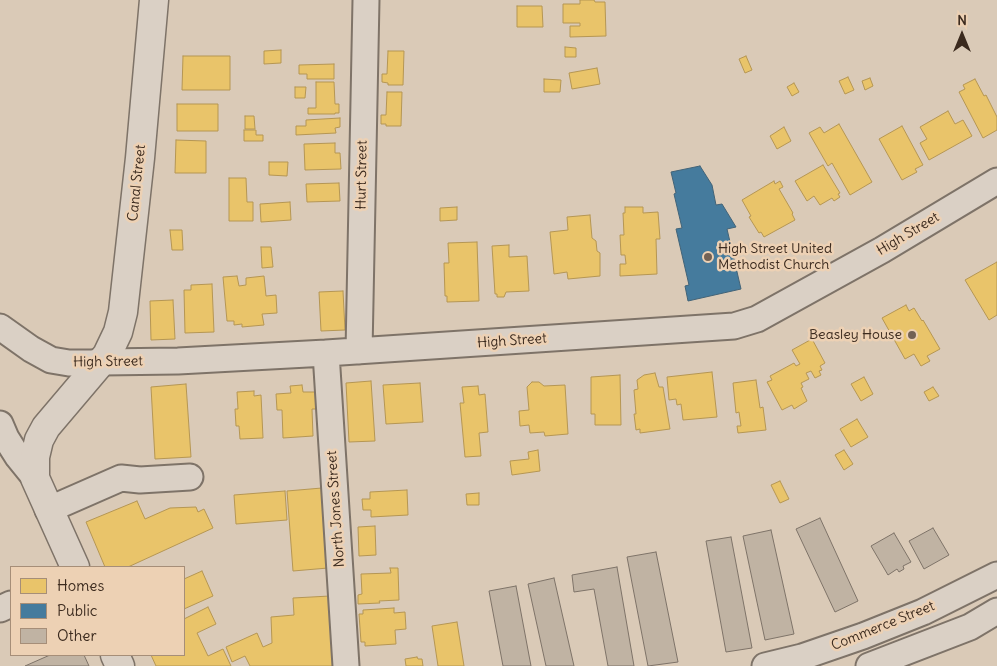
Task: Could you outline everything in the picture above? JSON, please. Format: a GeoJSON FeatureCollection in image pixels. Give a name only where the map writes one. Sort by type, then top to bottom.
{"type":"FeatureCollection","features":[{"type":"Feature","properties":{"kind":"main road","name":"Canal Street"},"geometry":{"type":"LineString","coordinates":[[35,478],[34,457],[39,440],[46,427],[107,355],[118,332],[123,312],[140,158],[154,0]]}},
{"type":"Feature","properties":{"kind":"main road"},"geometry":{"type":"LineString","coordinates":[[35,478],[75,566]]}},
{"type":"Feature","properties":{"kind":"street","name":"Hurt Street"},"geometry":{"type":"LineString","coordinates":[[359,351],[366,0]]}},
{"type":"Feature","properties":{"kind":"street","name":"High Street"},"geometry":{"type":"LineString","coordinates":[[0,327],[31,349],[51,360],[69,363],[92,363],[178,361],[326,353],[734,326],[757,319],[882,250],[997,181]]}},
{"type":"Feature","properties":{"kind":"street","name":"North Jones Street"},"geometry":{"type":"LineString","coordinates":[[326,353],[346,666]]}},
{"type":"Feature","properties":{"kind":"street"},"geometry":{"type":"LineString","coordinates":[[0,424],[18,457],[35,478]]}},
{"type":"Feature","properties":{"kind":"street"},"geometry":{"type":"LineString","coordinates":[[48,510],[121,478],[140,480],[190,477]]}},
{"type":"Feature","properties":{"kind":"street","name":"Commerce Street"},"geometry":{"type":"LineString","coordinates":[[765,666],[802,657],[863,636],[923,612],[997,575]]}},
{"type":"Feature","properties":{"kind":"street"},"geometry":{"type":"LineString","coordinates":[[869,666],[970,627],[997,610]]}},
{"type":"Feature","properties":{"kind":"building: Homes"},"geometry":{"type":"Polygon","coordinates":[[[580,0],[605,2],[606,36],[570,37],[570,26],[580,26],[580,23],[563,23],[563,4],[580,4],[580,0]]]}},
{"type":"Feature","properties":{"kind":"building: Homes"},"geometry":{"type":"Polygon","coordinates":[[[517,6],[542,6],[543,27],[517,27],[517,6]]]}},
{"type":"Feature","properties":{"kind":"building: Homes"},"geometry":{"type":"Polygon","coordinates":[[[565,47],[576,48],[576,57],[565,57],[565,47]]]}},
{"type":"Feature","properties":{"kind":"building: Homes"},"geometry":{"type":"Polygon","coordinates":[[[281,50],[281,63],[264,64],[264,51],[281,50]]]}},
{"type":"Feature","properties":{"kind":"building: Homes"},"geometry":{"type":"Polygon","coordinates":[[[388,51],[404,51],[403,85],[388,85],[388,83],[382,82],[382,74],[387,74],[388,51]]]}},
{"type":"Feature","properties":{"kind":"building: Homes"},"geometry":{"type":"Polygon","coordinates":[[[183,56],[230,56],[230,90],[182,90],[183,56]]]}},
{"type":"Feature","properties":{"kind":"building: Homes"},"geometry":{"type":"Polygon","coordinates":[[[746,56],[752,70],[745,73],[739,59],[746,56]]]}},
{"type":"Feature","properties":{"kind":"building: Homes"},"geometry":{"type":"Polygon","coordinates":[[[334,64],[334,79],[307,79],[307,74],[299,74],[299,65],[334,64]]]}},
{"type":"Feature","properties":{"kind":"building: Homes"},"geometry":{"type":"Polygon","coordinates":[[[597,68],[600,84],[572,89],[569,73],[597,68]]]}},
{"type":"Feature","properties":{"kind":"building: Homes"},"geometry":{"type":"Polygon","coordinates":[[[848,77],[854,90],[845,94],[839,81],[848,77]]]}},
{"type":"Feature","properties":{"kind":"building: Homes"},"geometry":{"type":"Polygon","coordinates":[[[870,78],[873,86],[865,90],[862,81],[870,78]]]}},
{"type":"Feature","properties":{"kind":"building: Homes"},"geometry":{"type":"Polygon","coordinates":[[[544,79],[561,80],[560,92],[544,92],[544,79]]]}},
{"type":"Feature","properties":{"kind":"building: Homes"},"geometry":{"type":"Polygon","coordinates":[[[975,79],[984,96],[986,95],[997,117],[997,130],[983,138],[959,92],[965,89],[963,85],[975,79]]]}},
{"type":"Feature","properties":{"kind":"building: Homes"},"geometry":{"type":"Polygon","coordinates":[[[316,82],[334,82],[335,104],[339,104],[339,113],[308,114],[308,108],[316,108],[316,82]]]}},
{"type":"Feature","properties":{"kind":"building: Homes"},"geometry":{"type":"Polygon","coordinates":[[[794,83],[799,92],[792,96],[787,87],[794,83]]]}},
{"type":"Feature","properties":{"kind":"building: Homes"},"geometry":{"type":"Polygon","coordinates":[[[295,87],[306,87],[305,98],[295,98],[295,87]]]}},
{"type":"Feature","properties":{"kind":"building: Homes"},"geometry":{"type":"Polygon","coordinates":[[[387,92],[402,92],[401,126],[381,124],[381,115],[386,115],[387,92]]]}},
{"type":"Feature","properties":{"kind":"building: Homes"},"geometry":{"type":"Polygon","coordinates":[[[177,104],[218,104],[218,131],[177,131],[177,104]]]}},
{"type":"Feature","properties":{"kind":"building: Homes"},"geometry":{"type":"Polygon","coordinates":[[[948,111],[955,124],[963,120],[972,136],[929,160],[920,143],[927,139],[920,127],[948,111]]]}},
{"type":"Feature","properties":{"kind":"building: Homes"},"geometry":{"type":"Polygon","coordinates":[[[245,116],[254,116],[255,129],[245,129],[245,116]]]}},
{"type":"Feature","properties":{"kind":"building: Homes"},"geometry":{"type":"Polygon","coordinates":[[[340,118],[340,127],[335,128],[336,133],[296,135],[296,126],[306,126],[306,120],[340,118]]]}},
{"type":"Feature","properties":{"kind":"building: Homes"},"geometry":{"type":"Polygon","coordinates":[[[839,124],[872,182],[850,195],[832,163],[828,166],[809,133],[820,127],[824,133],[839,124]]]}},
{"type":"Feature","properties":{"kind":"building: Homes"},"geometry":{"type":"Polygon","coordinates":[[[902,126],[923,165],[915,169],[917,172],[902,180],[879,139],[902,126]]]}},
{"type":"Feature","properties":{"kind":"building: Homes"},"geometry":{"type":"Polygon","coordinates":[[[784,127],[791,141],[777,149],[770,136],[784,127]]]}},
{"type":"Feature","properties":{"kind":"building: Homes"},"geometry":{"type":"Polygon","coordinates":[[[244,130],[256,130],[256,135],[263,135],[263,141],[244,141],[244,130]]]}},
{"type":"Feature","properties":{"kind":"building: Homes"},"geometry":{"type":"Polygon","coordinates":[[[176,140],[206,141],[206,173],[175,173],[176,140]]]}},
{"type":"Feature","properties":{"kind":"building: Homes"},"geometry":{"type":"Polygon","coordinates":[[[335,143],[335,153],[340,153],[341,169],[305,170],[304,144],[335,143]]]}},
{"type":"Feature","properties":{"kind":"building: Homes"},"geometry":{"type":"Polygon","coordinates":[[[269,162],[288,162],[287,176],[269,175],[269,162]]]}},
{"type":"Feature","properties":{"kind":"building: Homes"},"geometry":{"type":"Polygon","coordinates":[[[823,165],[840,193],[838,194],[840,197],[834,201],[832,198],[820,205],[814,196],[807,201],[795,181],[823,165]]]}},
{"type":"Feature","properties":{"kind":"building: Homes"},"geometry":{"type":"Polygon","coordinates":[[[229,178],[246,178],[247,202],[253,202],[253,221],[229,221],[229,178]]]}},
{"type":"Feature","properties":{"kind":"building: Homes"},"geometry":{"type":"Polygon","coordinates":[[[774,181],[775,184],[780,181],[783,187],[779,189],[795,220],[764,237],[761,232],[759,233],[749,217],[751,216],[742,200],[774,181]]]}},
{"type":"Feature","properties":{"kind":"building: Homes"},"geometry":{"type":"Polygon","coordinates":[[[339,183],[340,201],[307,202],[306,184],[339,183]]]}},
{"type":"Feature","properties":{"kind":"building: Homes"},"geometry":{"type":"Polygon","coordinates":[[[290,202],[291,220],[261,222],[260,204],[290,202]]]}},
{"type":"Feature","properties":{"kind":"building: Homes"},"geometry":{"type":"Polygon","coordinates":[[[457,207],[457,220],[440,221],[440,208],[457,207]]]}},
{"type":"Feature","properties":{"kind":"building: Homes"},"geometry":{"type":"Polygon","coordinates":[[[625,207],[643,207],[643,213],[658,212],[660,239],[656,239],[657,274],[620,276],[620,264],[626,264],[625,255],[621,255],[620,235],[624,235],[623,213],[625,213],[625,207]]]}},
{"type":"Feature","properties":{"kind":"building: Homes"},"geometry":{"type":"Polygon","coordinates":[[[590,215],[592,238],[596,241],[597,251],[600,253],[600,276],[568,279],[567,272],[554,274],[550,232],[568,230],[567,217],[590,215]]]}},
{"type":"Feature","properties":{"kind":"building: Homes"},"geometry":{"type":"Polygon","coordinates":[[[170,230],[182,230],[183,250],[172,250],[170,230]]]}},
{"type":"Feature","properties":{"kind":"building: Homes"},"geometry":{"type":"Polygon","coordinates":[[[477,242],[479,301],[447,302],[447,296],[445,296],[444,263],[449,263],[448,243],[477,242]]]}},
{"type":"Feature","properties":{"kind":"building: Homes"},"geometry":{"type":"Polygon","coordinates":[[[509,245],[509,257],[527,256],[529,291],[506,292],[504,297],[497,297],[497,294],[495,294],[492,246],[509,245]]]}},
{"type":"Feature","properties":{"kind":"building: Homes"},"geometry":{"type":"Polygon","coordinates":[[[261,247],[271,247],[273,267],[262,268],[261,247]]]}},
{"type":"Feature","properties":{"kind":"building: Homes"},"geometry":{"type":"Polygon","coordinates":[[[997,262],[997,315],[989,320],[965,280],[997,262]]]}},
{"type":"Feature","properties":{"kind":"building: Homes"},"geometry":{"type":"Polygon","coordinates":[[[237,276],[239,286],[246,285],[246,278],[264,276],[266,296],[276,295],[277,313],[262,314],[264,325],[242,327],[242,324],[234,325],[234,321],[227,321],[223,277],[237,276]]]}},
{"type":"Feature","properties":{"kind":"building: Homes"},"geometry":{"type":"Polygon","coordinates":[[[212,284],[214,332],[185,333],[184,290],[191,290],[191,285],[212,284]]]}},
{"type":"Feature","properties":{"kind":"building: Homes"},"geometry":{"type":"Polygon","coordinates":[[[343,291],[345,330],[321,331],[319,292],[343,291]]]}},
{"type":"Feature","properties":{"kind":"building: Homes"},"geometry":{"type":"Polygon","coordinates":[[[173,300],[175,339],[151,340],[150,301],[173,300]]]}},
{"type":"Feature","properties":{"kind":"building: Homes","name":"Beasley House"},"geometry":{"type":"Polygon","coordinates":[[[906,305],[909,311],[914,308],[940,349],[927,356],[930,361],[921,366],[914,354],[905,359],[882,318],[906,305]]]}},
{"type":"Feature","properties":{"kind":"building: Homes"},"geometry":{"type":"Polygon","coordinates":[[[812,339],[825,363],[820,366],[822,370],[819,371],[821,375],[815,378],[811,371],[806,373],[809,379],[801,383],[803,387],[801,388],[807,401],[794,409],[792,405],[782,410],[767,382],[772,380],[770,376],[794,363],[796,366],[800,364],[792,350],[812,339]]]}},
{"type":"Feature","properties":{"kind":"building: Homes"},"geometry":{"type":"Polygon","coordinates":[[[712,372],[717,417],[683,420],[681,404],[677,405],[676,399],[669,400],[667,377],[712,372]]]}},
{"type":"Feature","properties":{"kind":"building: Homes"},"geometry":{"type":"Polygon","coordinates":[[[655,373],[659,387],[663,387],[670,429],[640,433],[640,429],[636,430],[634,390],[638,389],[637,380],[644,375],[655,373]]]}},
{"type":"Feature","properties":{"kind":"building: Homes"},"geometry":{"type":"Polygon","coordinates":[[[620,375],[621,425],[595,425],[595,414],[591,414],[591,377],[620,375]]]}},
{"type":"Feature","properties":{"kind":"building: Homes"},"geometry":{"type":"Polygon","coordinates":[[[864,377],[873,394],[861,401],[851,384],[864,377]]]}},
{"type":"Feature","properties":{"kind":"building: Homes"},"geometry":{"type":"Polygon","coordinates":[[[756,380],[760,408],[763,407],[766,430],[738,433],[737,426],[741,426],[739,412],[736,413],[733,383],[756,380]]]}},
{"type":"Feature","properties":{"kind":"building: Homes"},"geometry":{"type":"Polygon","coordinates":[[[371,381],[375,441],[349,442],[346,383],[371,381]]]}},
{"type":"Feature","properties":{"kind":"building: Homes"},"geometry":{"type":"Polygon","coordinates":[[[532,382],[539,382],[544,386],[565,385],[568,434],[545,436],[544,432],[530,433],[529,425],[520,426],[519,411],[529,410],[527,387],[532,382]]]}},
{"type":"Feature","properties":{"kind":"building: Homes"},"geometry":{"type":"Polygon","coordinates":[[[420,383],[423,422],[386,424],[383,385],[420,383]]]}},
{"type":"Feature","properties":{"kind":"building: Homes"},"geometry":{"type":"Polygon","coordinates":[[[186,384],[191,457],[155,459],[151,387],[186,384]]]}},
{"type":"Feature","properties":{"kind":"building: Homes"},"geometry":{"type":"Polygon","coordinates":[[[302,385],[303,392],[318,392],[318,409],[312,409],[313,436],[283,438],[282,410],[277,410],[276,394],[291,393],[290,386],[302,385]]]}},
{"type":"Feature","properties":{"kind":"building: Homes"},"geometry":{"type":"Polygon","coordinates":[[[478,386],[479,395],[485,394],[488,432],[479,433],[481,456],[465,457],[460,403],[464,403],[462,387],[478,386]]]}},
{"type":"Feature","properties":{"kind":"building: Homes"},"geometry":{"type":"Polygon","coordinates":[[[933,387],[939,396],[929,401],[924,392],[933,387]]]}},
{"type":"Feature","properties":{"kind":"building: Homes"},"geometry":{"type":"Polygon","coordinates":[[[254,391],[254,396],[261,395],[263,438],[240,439],[239,426],[236,426],[237,392],[254,391]]]}},
{"type":"Feature","properties":{"kind":"building: Homes"},"geometry":{"type":"Polygon","coordinates":[[[857,419],[868,437],[851,447],[840,429],[857,419]]]}},
{"type":"Feature","properties":{"kind":"building: Homes"},"geometry":{"type":"Polygon","coordinates":[[[538,450],[540,471],[512,475],[510,461],[529,459],[528,452],[538,450]]]}},
{"type":"Feature","properties":{"kind":"building: Homes"},"geometry":{"type":"Polygon","coordinates":[[[844,450],[853,464],[844,470],[835,455],[844,450]]]}},
{"type":"Feature","properties":{"kind":"building: Homes"},"geometry":{"type":"Polygon","coordinates":[[[780,481],[789,499],[780,503],[771,485],[780,481]]]}},
{"type":"Feature","properties":{"kind":"building: Homes"},"geometry":{"type":"Polygon","coordinates":[[[322,488],[328,568],[293,571],[287,491],[322,488]]]}},
{"type":"Feature","properties":{"kind":"building: Homes"},"geometry":{"type":"Polygon","coordinates":[[[407,490],[408,515],[371,517],[371,510],[363,510],[362,499],[370,499],[370,492],[407,490]]]}},
{"type":"Feature","properties":{"kind":"building: Homes"},"geometry":{"type":"Polygon","coordinates":[[[285,491],[287,520],[236,524],[234,495],[285,491]]]}},
{"type":"Feature","properties":{"kind":"building: Homes"},"geometry":{"type":"Polygon","coordinates":[[[479,493],[479,505],[467,505],[466,494],[479,493]]]}},
{"type":"Feature","properties":{"kind":"building: Homes"},"geometry":{"type":"Polygon","coordinates":[[[137,501],[145,519],[170,508],[196,507],[198,512],[204,509],[213,528],[130,566],[105,566],[86,522],[137,501]]]}},
{"type":"Feature","properties":{"kind":"building: Homes"},"geometry":{"type":"Polygon","coordinates":[[[375,526],[376,555],[359,556],[358,527],[375,526]]]}},
{"type":"Feature","properties":{"kind":"building: Homes"},"geometry":{"type":"Polygon","coordinates":[[[390,568],[398,568],[399,600],[358,604],[358,595],[362,594],[361,574],[391,573],[390,568]]]}},
{"type":"Feature","properties":{"kind":"building: Homes"},"geometry":{"type":"Polygon","coordinates":[[[202,571],[213,596],[185,609],[185,579],[202,571]]]}},
{"type":"Feature","properties":{"kind":"building: Homes"},"geometry":{"type":"Polygon","coordinates":[[[330,596],[334,666],[250,666],[245,656],[232,662],[226,647],[257,633],[263,647],[272,643],[271,617],[294,615],[293,598],[330,596]]]}},
{"type":"Feature","properties":{"kind":"building: Homes"},"geometry":{"type":"Polygon","coordinates":[[[208,607],[216,624],[197,633],[208,656],[223,649],[231,666],[156,666],[151,656],[185,656],[185,618],[208,607]]]}},
{"type":"Feature","properties":{"kind":"building: Homes"},"geometry":{"type":"Polygon","coordinates":[[[394,608],[394,613],[405,612],[406,629],[395,630],[396,644],[365,646],[365,642],[361,642],[359,614],[363,614],[363,610],[394,608]]]}},
{"type":"Feature","properties":{"kind":"building: Homes"},"geometry":{"type":"Polygon","coordinates":[[[457,622],[464,666],[438,666],[432,626],[457,622]]]}},
{"type":"Feature","properties":{"kind":"building: Homes"},"geometry":{"type":"Polygon","coordinates":[[[417,657],[422,659],[423,666],[406,666],[405,659],[417,657]]]}},
{"type":"Feature","properties":{"kind":"building: Public","name":"High Street United Methodist Church"},"geometry":{"type":"Polygon","coordinates":[[[700,166],[712,185],[716,205],[722,204],[736,227],[727,229],[741,289],[688,301],[685,286],[689,285],[676,229],[682,228],[671,172],[700,166]]]}},
{"type":"Feature","properties":{"kind":"building: Other"},"geometry":{"type":"Polygon","coordinates":[[[820,518],[858,601],[835,612],[796,529],[820,518]]]}},
{"type":"Feature","properties":{"kind":"building: Other"},"geometry":{"type":"Polygon","coordinates":[[[933,528],[949,555],[924,569],[909,541],[933,528]]]}},
{"type":"Feature","properties":{"kind":"building: Other"},"geometry":{"type":"Polygon","coordinates":[[[771,530],[794,634],[765,640],[743,536],[771,530]]]}},
{"type":"Feature","properties":{"kind":"building: Other"},"geometry":{"type":"Polygon","coordinates":[[[894,533],[911,562],[903,566],[904,569],[899,572],[897,569],[888,575],[871,546],[894,533]]]}},
{"type":"Feature","properties":{"kind":"building: Other"},"geometry":{"type":"Polygon","coordinates":[[[731,537],[752,648],[726,652],[706,541],[731,537]]]}},
{"type":"Feature","properties":{"kind":"building: Other"},"geometry":{"type":"Polygon","coordinates":[[[656,552],[678,662],[648,666],[627,557],[656,552]]]}},
{"type":"Feature","properties":{"kind":"building: Other"},"geometry":{"type":"Polygon","coordinates":[[[617,567],[634,666],[608,666],[594,589],[574,592],[572,575],[617,567]]]}},
{"type":"Feature","properties":{"kind":"building: Other"},"geometry":{"type":"Polygon","coordinates":[[[554,578],[574,666],[546,666],[528,584],[554,578]]]}},
{"type":"Feature","properties":{"kind":"building: Other"},"geometry":{"type":"Polygon","coordinates":[[[516,586],[531,666],[503,666],[489,591],[516,586]]]}},
{"type":"Feature","properties":{"kind":"building: Other"},"geometry":{"type":"Polygon","coordinates":[[[48,656],[84,656],[89,666],[25,666],[48,656]]]}},
{"type":"Feature","properties":{"kind":"place","name":"High Street United Methodist Church"},"geometry":{"type":"Point","coordinates":[708,257]}},
{"type":"Feature","properties":{"kind":"place","name":"Beasley House"},"geometry":{"type":"Point","coordinates":[912,335]}}]}
